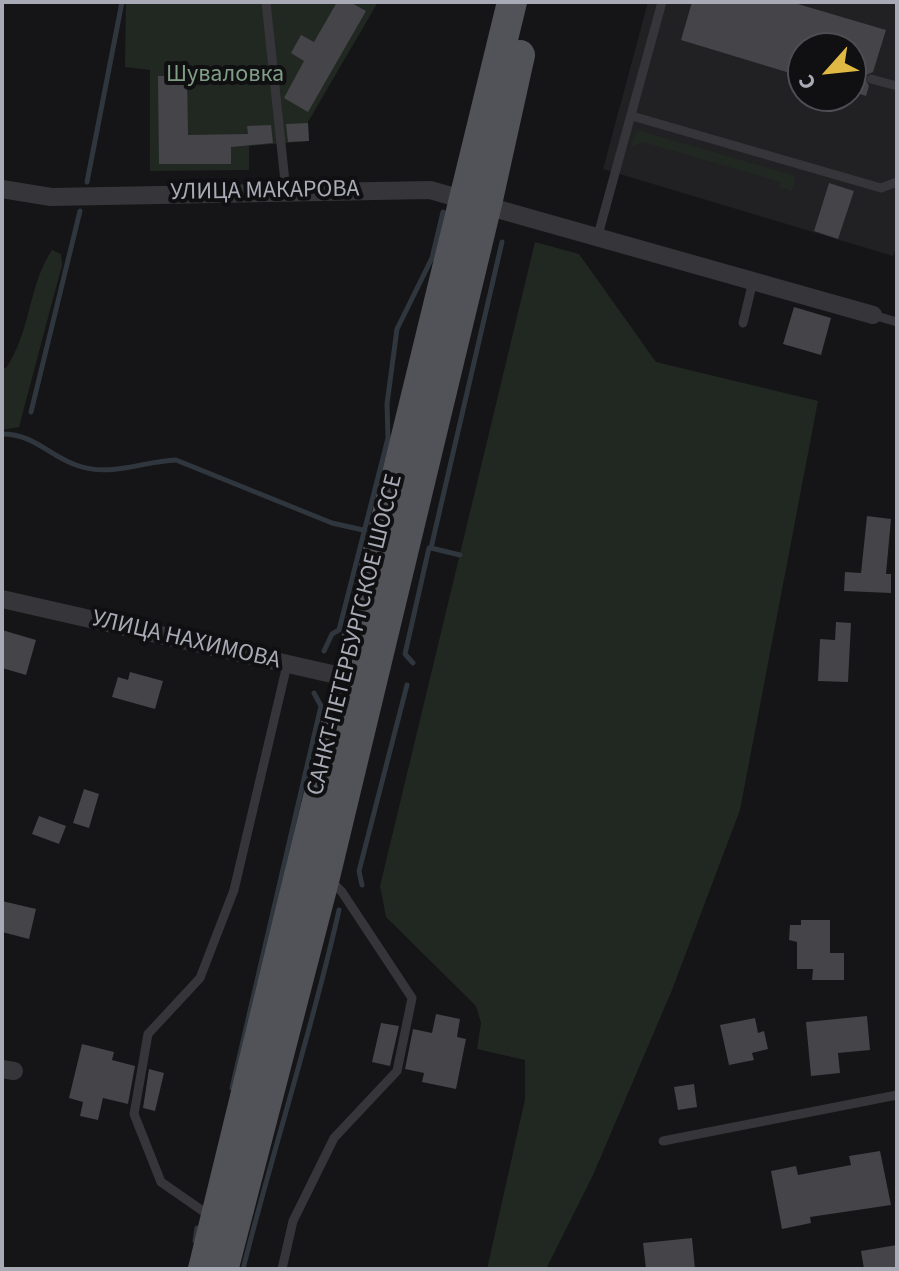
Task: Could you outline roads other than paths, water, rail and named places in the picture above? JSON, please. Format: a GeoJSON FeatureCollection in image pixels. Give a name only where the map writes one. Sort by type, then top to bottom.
{"type":"FeatureCollection","features":[{"type":"Feature","properties":{"kind":"main road","name":"САНКТ-ПЕТЕРБУРГСКОЕ ШОССЕ"},"geometry":{"type":"LineString","coordinates":[[476,201],[512,2]]}},
{"type":"Feature","properties":{"kind":"main road","name":"САНКТ-ПЕТЕРБУРГСКОЕ ШОССЕ"},"geometry":{"type":"LineString","coordinates":[[203,1269],[358,680],[476,201],[530,2]]}},
{"type":"Feature","properties":{"kind":"main road","name":"САНКТ-ПЕТЕРБУРГСКОЕ ШОССЕ"},"geometry":{"type":"LineString","coordinates":[[224,1269],[325,877],[358,680]]}},
{"type":"Feature","properties":{"kind":"street","name":"УЛИЦА МАКАРОВА"},"geometry":{"type":"LineString","coordinates":[[2,189],[51,197],[430,190],[873,315]]}},
{"type":"Feature","properties":{"kind":"street","name":"УЛИЦА НАХИМОВА"},"geometry":{"type":"LineString","coordinates":[[2,599],[358,680]]}},
{"type":"Feature","properties":{"kind":"lane"},"geometry":{"type":"LineString","coordinates":[[266,2],[286,191]]}},
{"type":"Feature","properties":{"kind":"lane"},"geometry":{"type":"LineString","coordinates":[[598,235],[662,2]]}},
{"type":"Feature","properties":{"kind":"lane"},"geometry":{"type":"LineString","coordinates":[[871,79],[897,86]]}},
{"type":"Feature","properties":{"kind":"lane"},"geometry":{"type":"LineString","coordinates":[[632,116],[881,188],[897,182]]}},
{"type":"Feature","properties":{"kind":"lane"},"geometry":{"type":"LineString","coordinates":[[743,323],[753,281]]}},
{"type":"Feature","properties":{"kind":"lane"},"geometry":{"type":"LineString","coordinates":[[873,315],[897,322]]}},
{"type":"Feature","properties":{"kind":"lane"},"geometry":{"type":"LineString","coordinates":[[215,1219],[177,1197],[161,1182],[134,1114],[148,1034],[200,978],[234,890],[287,665]]}},
{"type":"Feature","properties":{"kind":"lane"},"geometry":{"type":"LineString","coordinates":[[282,1269],[293,1221],[334,1138],[397,1071],[412,998],[342,892],[325,877]]}},
{"type":"Feature","properties":{"kind":"lane"},"geometry":{"type":"LineString","coordinates":[[663,1141],[897,1095]]}},
{"type":"Feature","properties":{"kind":"waterway"},"geometry":{"type":"LineString","coordinates":[[87,182],[122,2]]}},
{"type":"Feature","properties":{"kind":"waterway"},"geometry":{"type":"LineString","coordinates":[[31,412],[80,211]]}},
{"type":"Feature","properties":{"kind":"waterway"},"geometry":{"type":"LineString","coordinates":[[324,651],[332,634],[339,630],[388,438],[387,404],[397,329],[432,258],[443,212]]}},
{"type":"Feature","properties":{"kind":"waterway"},"geometry":{"type":"LineString","coordinates":[[460,555],[431,548],[502,242]]}},
{"type":"Feature","properties":{"kind":"waterway"},"geometry":{"type":"LineString","coordinates":[[2,434],[23,437],[66,461],[89,469],[114,469],[176,460],[332,523],[363,530]]}},
{"type":"Feature","properties":{"kind":"waterway"},"geometry":{"type":"LineString","coordinates":[[413,663],[405,654],[429,548]]}},
{"type":"Feature","properties":{"kind":"waterway"},"geometry":{"type":"LineString","coordinates":[[362,885],[359,871],[407,685]]}},
{"type":"Feature","properties":{"kind":"waterway"},"geometry":{"type":"LineString","coordinates":[[232,1088],[321,706],[314,693]]}},
{"type":"Feature","properties":{"kind":"waterway"},"geometry":{"type":"LineString","coordinates":[[243,1269],[339,910]]}},
{"type":"Feature","properties":{"kind":"waterway"},"geometry":{"type":"LineString","coordinates":[[195,1241],[197,1228]]}},
{"type":"Feature","properties":{"kind":"park label","name":"Шуваловка"},"geometry":{"type":"Point","coordinates":[225,76]}}]}
